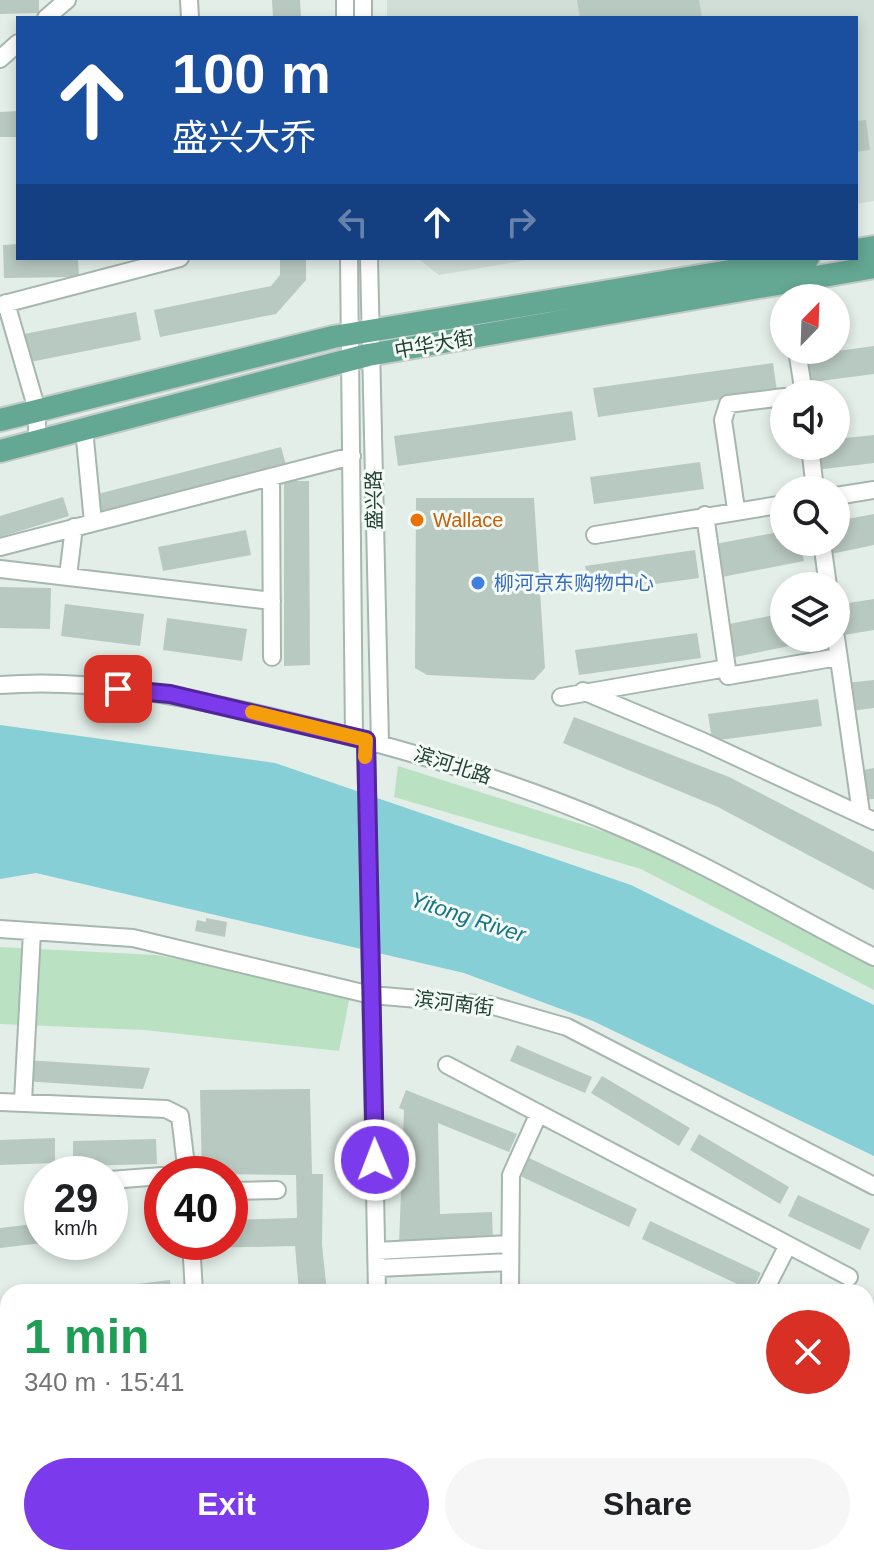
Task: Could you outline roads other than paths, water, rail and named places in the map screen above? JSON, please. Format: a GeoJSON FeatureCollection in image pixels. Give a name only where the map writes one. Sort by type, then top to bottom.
{"type":"FeatureCollection","features":[{"type":"Feature","properties":{"kind":"main road","name":"中华大街"},"geometry":{"type":"LineString","coordinates":[[0,420],[361,345],[798,260]]}},
{"type":"Feature","properties":{"kind":"main road","name":"中华大街"},"geometry":{"type":"LineString","coordinates":[[811,284],[874,267]]}},
{"type":"Feature","properties":{"kind":"main road","name":"中华大街"},"geometry":{"type":"LineString","coordinates":[[0,451],[84,429],[361,345],[770,292]]}},
{"type":"Feature","properties":{"kind":"street"},"geometry":{"type":"LineString","coordinates":[[48,16],[67,0]]}},
{"type":"Feature","properties":{"kind":"street"},"geometry":{"type":"LineString","coordinates":[[0,59],[16,45]]}},
{"type":"Feature","properties":{"kind":"street"},"geometry":{"type":"LineString","coordinates":[[37,442],[37,410],[3,304],[172,260]]}},
{"type":"Feature","properties":{"kind":"street","name":"盛兴路"},"geometry":{"type":"LineString","coordinates":[[349,260],[361,345],[367,740]]}},
{"type":"Feature","properties":{"kind":"street","name":"盛兴路"},"geometry":{"type":"LineString","coordinates":[[367,740],[352,456],[369,260]]}},
{"type":"Feature","properties":{"kind":"street"},"geometry":{"type":"LineString","coordinates":[[736,509],[723,420],[728,404],[770,399]]}},
{"type":"Feature","properties":{"kind":"street"},"geometry":{"type":"LineString","coordinates":[[84,429],[93,522]]}},
{"type":"Feature","properties":{"kind":"street"},"geometry":{"type":"LineString","coordinates":[[0,547],[352,456]]}},
{"type":"Feature","properties":{"kind":"street"},"geometry":{"type":"LineString","coordinates":[[271,477],[272,657]]}},
{"type":"Feature","properties":{"kind":"street"},"geometry":{"type":"LineString","coordinates":[[850,494],[874,490]]}},
{"type":"Feature","properties":{"kind":"street"},"geometry":{"type":"LineString","coordinates":[[595,535],[770,505]]}},
{"type":"Feature","properties":{"kind":"street"},"geometry":{"type":"LineString","coordinates":[[705,515],[728,676],[838,657]]}},
{"type":"Feature","properties":{"kind":"street"},"geometry":{"type":"LineString","coordinates":[[68,576],[74,527]]}},
{"type":"Feature","properties":{"kind":"street"},"geometry":{"type":"LineString","coordinates":[[0,569],[272,601]]}},
{"type":"Feature","properties":{"kind":"street"},"geometry":{"type":"LineString","coordinates":[[837,652],[867,817]]}},
{"type":"Feature","properties":{"kind":"street"},"geometry":{"type":"LineString","coordinates":[[561,697],[727,668]]}},
{"type":"Feature","properties":{"kind":"street","name":"滨河北路"},"geometry":{"type":"LineString","coordinates":[[0,685],[41,682],[170,694],[367,740],[531,791],[618,826],[874,957]]}},
{"type":"Feature","properties":{"kind":"street"},"geometry":{"type":"LineString","coordinates":[[583,691],[867,817]]}},
{"type":"Feature","properties":{"kind":"street"},"geometry":{"type":"LineString","coordinates":[[367,740],[365,772],[373,965],[377,1284]]}},
{"type":"Feature","properties":{"kind":"street","name":"滨河南街"},"geometry":{"type":"LineString","coordinates":[[0,929],[133,938],[371,995],[490,1005],[567,1027],[874,1186]]}},
{"type":"Feature","properties":{"kind":"street"},"geometry":{"type":"LineString","coordinates":[[23,1101],[32,932]]}},
{"type":"Feature","properties":{"kind":"street"},"geometry":{"type":"LineString","coordinates":[[447,1065],[849,1277]]}},
{"type":"Feature","properties":{"kind":"street"},"geometry":{"type":"LineString","coordinates":[[0,1102],[166,1109],[180,1116],[185,1156]]}},
{"type":"Feature","properties":{"kind":"street"},"geometry":{"type":"LineString","coordinates":[[510,1284],[511,1175],[539,1113]]}},
{"type":"Feature","properties":{"kind":"street"},"geometry":{"type":"LineString","coordinates":[[248,1191],[277,1190]]}},
{"type":"Feature","properties":{"kind":"street"},"geometry":{"type":"LineString","coordinates":[[377,1260],[510,1244]]}},
{"type":"Feature","properties":{"kind":"street"},"geometry":{"type":"LineString","coordinates":[[768,1284],[788,1245]]}},
{"type":"Feature","properties":{"kind":"street"},"geometry":{"type":"LineString","coordinates":[[192,1260],[194,1284]]}},
{"type":"Feature","properties":{"kind":"street"},"geometry":{"type":"LineString","coordinates":[[377,1260],[510,1262]]}},
{"type":"Feature","properties":{"kind":"water","name":"Yitong River"},"geometry":{"type":"Polygon","coordinates":[[[0,725],[275,763],[631,885],[874,1005],[874,1156],[593,1021],[464,973],[36,873],[0,879],[0,725]]]}},
{"type":"Feature","properties":{"kind":"place","name":"Wallace"},"geometry":{"type":"Point","coordinates":[417,520]}},
{"type":"Feature","properties":{"kind":"place","name":"柳河京东购物中心"},"geometry":{"type":"Point","coordinates":[478,583]}}]}
